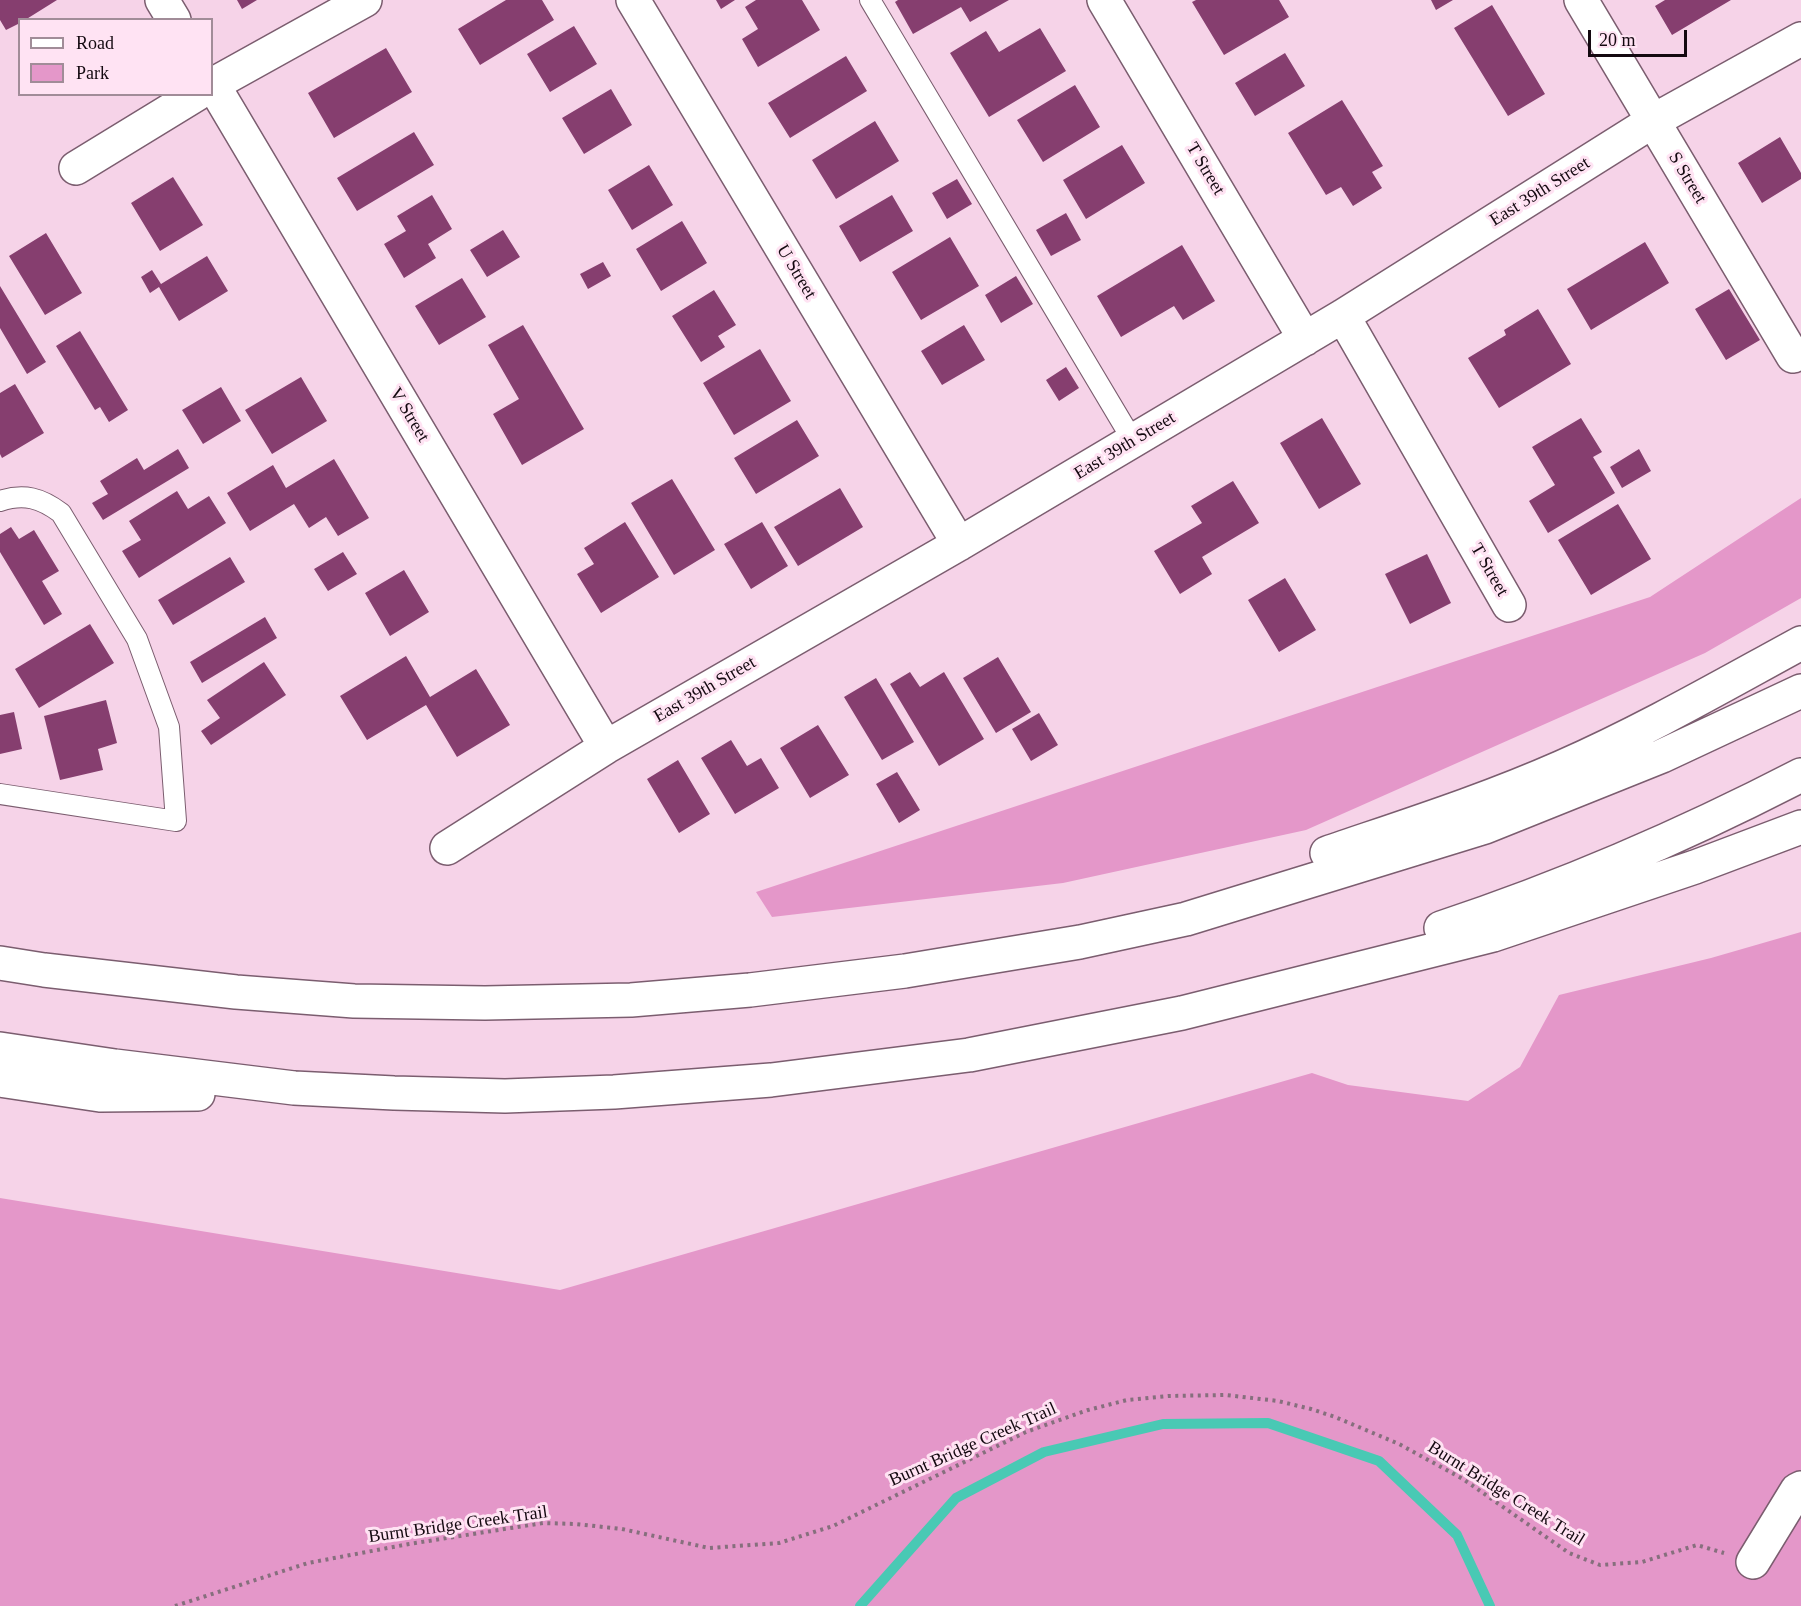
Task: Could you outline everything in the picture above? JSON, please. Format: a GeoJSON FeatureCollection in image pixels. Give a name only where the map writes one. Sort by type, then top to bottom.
{"type":"FeatureCollection","features":[{"type":"Feature","properties":{"kind":"main road"},"geometry":{"type":"LineString","coordinates":[[162,0],[173,18]]}},
{"type":"Feature","properties":{"kind":"main road"},"geometry":{"type":"LineString","coordinates":[[213,84],[365,0]]}},
{"type":"Feature","properties":{"kind":"main road","name":"U Street"},"geometry":{"type":"LineString","coordinates":[[633,0],[959,544]]}},
{"type":"Feature","properties":{"kind":"main road","name":"T Street"},"geometry":{"type":"LineString","coordinates":[[1104,0],[1305,339]]}},
{"type":"Feature","properties":{"kind":"main road","name":"S Street"},"geometry":{"type":"LineString","coordinates":[[1581,0],[1794,356]]}},
{"type":"Feature","properties":{"kind":"main road","name":"East 39th Street"},"geometry":{"type":"LineString","coordinates":[[447,848],[606,747],[959,544],[1305,339],[1653,121],[1801,39]]}},
{"type":"Feature","properties":{"kind":"main road","name":"V Street"},"geometry":{"type":"LineString","coordinates":[[213,95],[606,747]]}},
{"type":"Feature","properties":{"kind":"main road"},"geometry":{"type":"LineString","coordinates":[[76,168],[193,96]]}},
{"type":"Feature","properties":{"kind":"main road","name":"T Street"},"geometry":{"type":"LineString","coordinates":[[1343,316],[1509,605]]}},
{"type":"Feature","properties":{"kind":"main road"},"geometry":{"type":"LineString","coordinates":[[1080,942],[1318,856],[1477,803],[1564,766],[1657,721],[1801,643]]}},
{"type":"Feature","properties":{"kind":"main road"},"geometry":{"type":"LineString","coordinates":[[0,963],[236,992],[354,1001],[485,1003],[631,1000],[750,990],[894,972],[1080,942],[1186,919],[1485,827],[1662,756],[1801,691]]}},
{"type":"Feature","properties":{"kind":"main road"},"geometry":{"type":"LineString","coordinates":[[1182,1013],[1494,910],[1610,865],[1722,816],[1801,775]]}},
{"type":"Feature","properties":{"kind":"main road"},"geometry":{"type":"LineString","coordinates":[[0,1049],[282,1087],[350,1091],[505,1096],[614,1092],[771,1080],[969,1055],[1182,1013],[1493,935],[1695,867],[1801,827]]}},
{"type":"Feature","properties":{"kind":"main road"},"geometry":{"type":"LineString","coordinates":[[0,950],[126,979]]}},
{"type":"Feature","properties":{"kind":"main road"},"geometry":{"type":"LineString","coordinates":[[0,1080],[100,1095],[350,1091]]}},
{"type":"Feature","properties":{"kind":"main road"},"geometry":{"type":"LineString","coordinates":[[1753,1562],[1797,1490],[1801,1488]]}},
{"type":"Feature","properties":{"kind":"lane"},"geometry":{"type":"LineString","coordinates":[[870,0],[1133,441]]}},
{"type":"Feature","properties":{"kind":"lane"},"geometry":{"type":"LineString","coordinates":[[0,501],[12,497],[30,496],[46,502],[61,513],[137,639],[169,727],[176,821],[0,794]]}},
{"type":"Feature","properties":{"kind":"path","name":"Burnt Bridge Creek Trail"},"geometry":{"type":"LineString","coordinates":[[175,1606],[308,1563],[543,1523],[622,1529],[709,1548],[779,1543],[833,1526],[1026,1432],[1088,1410],[1127,1400],[1168,1396],[1226,1395],[1278,1401],[1335,1417],[1399,1444],[1463,1479],[1569,1553],[1600,1565],[1642,1563],[1697,1545],[1753,1562]]}},
{"type":"Feature","properties":{"kind":"green space"},"geometry":{"type":"Polygon","coordinates":[[[1801,498],[1801,598],[1705,653],[1306,830],[1063,883],[772,917],[756,892],[1650,597],[1801,498]]]}},
{"type":"Feature","properties":{"kind":"green space"},"geometry":{"type":"Polygon","coordinates":[[[1801,932],[1801,1606],[0,1606],[0,1198],[560,1290],[1312,1073],[1348,1085],[1468,1101],[1520,1067],[1559,995],[1711,958],[1801,932]]]}},
{"type":"Feature","properties":{"kind":"building"},"geometry":{"type":"Polygon","coordinates":[[[0,0],[57,0],[28,18],[18,18],[18,24],[6,30],[0,20],[0,0]]]}},
{"type":"Feature","properties":{"kind":"building"},"geometry":{"type":"Polygon","coordinates":[[[237,0],[257,0],[242,9],[237,0]]]}},
{"type":"Feature","properties":{"kind":"building"},"geometry":{"type":"Polygon","coordinates":[[[506,0],[542,0],[554,20],[480,65],[458,29],[506,0]]]}},
{"type":"Feature","properties":{"kind":"building"},"geometry":{"type":"Polygon","coordinates":[[[716,0],[735,0],[721,9],[716,0]]]}},
{"type":"Feature","properties":{"kind":"building"},"geometry":{"type":"Polygon","coordinates":[[[756,0],[802,0],[820,30],[758,67],[742,39],[758,29],[745,7],[756,0]]]}},
{"type":"Feature","properties":{"kind":"building"},"geometry":{"type":"Polygon","coordinates":[[[898,0],[1009,0],[970,22],[961,7],[913,34],[895,2],[898,0]]]}},
{"type":"Feature","properties":{"kind":"building"},"geometry":{"type":"Polygon","coordinates":[[[1196,0],[1279,0],[1289,17],[1224,55],[1192,2],[1196,0]]]}},
{"type":"Feature","properties":{"kind":"building"},"geometry":{"type":"Polygon","coordinates":[[[1431,0],[1453,0],[1436,10],[1431,0]]]}},
{"type":"Feature","properties":{"kind":"building"},"geometry":{"type":"Polygon","coordinates":[[[1665,0],[1731,0],[1672,35],[1655,6],[1665,0]]]}},
{"type":"Feature","properties":{"kind":"building"},"geometry":{"type":"Polygon","coordinates":[[[1492,5],[1545,94],[1508,116],[1454,28],[1492,5]]]}},
{"type":"Feature","properties":{"kind":"building"},"geometry":{"type":"Polygon","coordinates":[[[574,26],[597,64],[550,92],[527,54],[574,26]]]}},
{"type":"Feature","properties":{"kind":"building"},"geometry":{"type":"Polygon","coordinates":[[[1040,28],[1066,71],[989,117],[950,53],[986,31],[999,52],[1040,28]]]}},
{"type":"Feature","properties":{"kind":"building"},"geometry":{"type":"Polygon","coordinates":[[[386,48],[412,92],[334,138],[308,93],[386,48]]]}},
{"type":"Feature","properties":{"kind":"building"},"geometry":{"type":"Polygon","coordinates":[[[1285,53],[1305,86],[1255,116],[1235,83],[1285,53]]]}},
{"type":"Feature","properties":{"kind":"building"},"geometry":{"type":"Polygon","coordinates":[[[846,56],[867,91],[790,138],[768,103],[846,56]]]}},
{"type":"Feature","properties":{"kind":"building"},"geometry":{"type":"Polygon","coordinates":[[[1075,85],[1100,127],[1043,162],[1017,120],[1075,85]]]}},
{"type":"Feature","properties":{"kind":"building"},"geometry":{"type":"Polygon","coordinates":[[[611,89],[632,125],[584,154],[562,118],[611,89]]]}},
{"type":"Feature","properties":{"kind":"building"},"geometry":{"type":"Polygon","coordinates":[[[1342,100],[1383,166],[1372,172],[1382,188],[1353,206],[1341,187],[1326,195],[1288,133],[1342,100]]]}},
{"type":"Feature","properties":{"kind":"building"},"geometry":{"type":"Polygon","coordinates":[[[875,121],[899,161],[836,199],[812,160],[875,121]]]}},
{"type":"Feature","properties":{"kind":"building"},"geometry":{"type":"Polygon","coordinates":[[[414,132],[434,165],[357,211],[337,178],[414,132]]]}},
{"type":"Feature","properties":{"kind":"building"},"geometry":{"type":"Polygon","coordinates":[[[1780,137],[1801,173],[1801,179],[1762,203],[1738,163],[1780,137]]]}},
{"type":"Feature","properties":{"kind":"building"},"geometry":{"type":"Polygon","coordinates":[[[1122,145],[1145,183],[1086,219],[1063,180],[1122,145]]]}},
{"type":"Feature","properties":{"kind":"building"},"geometry":{"type":"Polygon","coordinates":[[[649,165],[673,205],[632,230],[608,190],[649,165]]]}},
{"type":"Feature","properties":{"kind":"building"},"geometry":{"type":"Polygon","coordinates":[[[173,177],[203,225],[160,251],[131,203],[173,177]]]}},
{"type":"Feature","properties":{"kind":"building"},"geometry":{"type":"Polygon","coordinates":[[[957,179],[972,204],[947,219],[932,193],[957,179]]]}},
{"type":"Feature","properties":{"kind":"building"},"geometry":{"type":"Polygon","coordinates":[[[432,195],[452,229],[428,244],[436,258],[404,278],[384,244],[406,231],[397,216],[432,195]]]}},
{"type":"Feature","properties":{"kind":"building"},"geometry":{"type":"Polygon","coordinates":[[[892,195],[913,231],[860,262],[839,226],[892,195]]]}},
{"type":"Feature","properties":{"kind":"building"},"geometry":{"type":"Polygon","coordinates":[[[1066,213],[1081,240],[1051,256],[1036,230],[1066,213]]]}},
{"type":"Feature","properties":{"kind":"building"},"geometry":{"type":"Polygon","coordinates":[[[682,221],[707,263],[661,291],[636,249],[682,221]]]}},
{"type":"Feature","properties":{"kind":"building"},"geometry":{"type":"Polygon","coordinates":[[[503,230],[520,257],[487,277],[470,250],[503,230]]]}},
{"type":"Feature","properties":{"kind":"building"},"geometry":{"type":"Polygon","coordinates":[[[46,233],[82,293],[45,315],[9,256],[46,233]]]}},
{"type":"Feature","properties":{"kind":"building"},"geometry":{"type":"Polygon","coordinates":[[[950,237],[979,286],[921,320],[892,272],[950,237]]]}},
{"type":"Feature","properties":{"kind":"building"},"geometry":{"type":"Polygon","coordinates":[[[1645,242],[1669,283],[1591,330],[1567,289],[1645,242]]]}},
{"type":"Feature","properties":{"kind":"building"},"geometry":{"type":"Polygon","coordinates":[[[1182,245],[1215,301],[1183,320],[1174,306],[1121,337],[1097,296],[1182,245]]]}},
{"type":"Feature","properties":{"kind":"building"},"geometry":{"type":"Polygon","coordinates":[[[207,256],[228,291],[179,321],[159,287],[150,293],[141,277],[152,270],[161,284],[207,256]]]}},
{"type":"Feature","properties":{"kind":"building"},"geometry":{"type":"Polygon","coordinates":[[[603,262],[611,276],[588,289],[580,274],[603,262]]]}},
{"type":"Feature","properties":{"kind":"building"},"geometry":{"type":"Polygon","coordinates":[[[1016,276],[1033,304],[1001,323],[985,295],[1016,276]]]}},
{"type":"Feature","properties":{"kind":"building"},"geometry":{"type":"Polygon","coordinates":[[[462,278],[486,317],[439,345],[415,306],[462,278]]]}},
{"type":"Feature","properties":{"kind":"building"},"geometry":{"type":"Polygon","coordinates":[[[0,286],[46,362],[27,374],[0,328],[0,286]]]}},
{"type":"Feature","properties":{"kind":"building"},"geometry":{"type":"Polygon","coordinates":[[[1729,289],[1760,340],[1726,360],[1695,309],[1729,289]]]}},
{"type":"Feature","properties":{"kind":"building"},"geometry":{"type":"Polygon","coordinates":[[[714,290],[736,325],[718,336],[725,347],[701,362],[672,316],[714,290]]]}},
{"type":"Feature","properties":{"kind":"building"},"geometry":{"type":"Polygon","coordinates":[[[1538,309],[1571,364],[1499,408],[1468,358],[1506,335],[1504,330],[1538,309]]]}},
{"type":"Feature","properties":{"kind":"building"},"geometry":{"type":"Polygon","coordinates":[[[523,325],[584,429],[522,465],[493,414],[519,399],[488,345],[523,325]]]}},
{"type":"Feature","properties":{"kind":"building"},"geometry":{"type":"Polygon","coordinates":[[[964,325],[985,360],[942,385],[921,351],[964,325]]]}},
{"type":"Feature","properties":{"kind":"building"},"geometry":{"type":"Polygon","coordinates":[[[80,331],[128,410],[109,422],[100,407],[95,410],[56,346],[80,331]]]}},
{"type":"Feature","properties":{"kind":"building"},"geometry":{"type":"Polygon","coordinates":[[[760,349],[791,401],[734,435],[703,383],[760,349]]]}},
{"type":"Feature","properties":{"kind":"building"},"geometry":{"type":"Polygon","coordinates":[[[1066,367],[1079,388],[1059,401],[1046,380],[1066,367]]]}},
{"type":"Feature","properties":{"kind":"building"},"geometry":{"type":"Polygon","coordinates":[[[301,377],[327,421],[272,454],[245,410],[301,377]]]}},
{"type":"Feature","properties":{"kind":"building"},"geometry":{"type":"Polygon","coordinates":[[[15,384],[44,433],[2,458],[0,454],[0,393],[15,384]]]}},
{"type":"Feature","properties":{"kind":"building"},"geometry":{"type":"Polygon","coordinates":[[[221,387],[241,421],[203,444],[182,410],[221,387]]]}},
{"type":"Feature","properties":{"kind":"building"},"geometry":{"type":"Polygon","coordinates":[[[1322,418],[1361,484],[1319,509],[1280,443],[1322,418]]]}},
{"type":"Feature","properties":{"kind":"building"},"geometry":{"type":"Polygon","coordinates":[[[1581,418],[1602,452],[1593,457],[1615,493],[1548,533],[1529,501],[1555,485],[1532,447],[1581,418]]]}},
{"type":"Feature","properties":{"kind":"building"},"geometry":{"type":"Polygon","coordinates":[[[797,420],[819,456],[756,494],[734,458],[797,420]]]}},
{"type":"Feature","properties":{"kind":"building"},"geometry":{"type":"Polygon","coordinates":[[[178,449],[189,468],[103,520],[92,503],[108,494],[100,481],[137,458],[144,470],[178,449]]]}},
{"type":"Feature","properties":{"kind":"building"},"geometry":{"type":"Polygon","coordinates":[[[1639,449],[1651,471],[1622,488],[1610,467],[1639,449]]]}},
{"type":"Feature","properties":{"kind":"building"},"geometry":{"type":"Polygon","coordinates":[[[334,459],[369,518],[338,536],[326,517],[309,528],[294,504],[250,531],[227,493],[273,465],[286,488],[334,459]]]}},
{"type":"Feature","properties":{"kind":"building"},"geometry":{"type":"Polygon","coordinates":[[[672,479],[715,550],[674,575],[631,503],[672,479]]]}},
{"type":"Feature","properties":{"kind":"building"},"geometry":{"type":"Polygon","coordinates":[[[1233,481],[1259,523],[1202,557],[1212,574],[1180,594],[1154,551],[1202,523],[1191,506],[1233,481]]]}},
{"type":"Feature","properties":{"kind":"building"},"geometry":{"type":"Polygon","coordinates":[[[840,488],[863,527],[798,566],[774,527],[840,488]]]}},
{"type":"Feature","properties":{"kind":"building"},"geometry":{"type":"Polygon","coordinates":[[[177,491],[188,509],[209,496],[226,523],[139,578],[122,551],[141,540],[129,521],[177,491]]]}},
{"type":"Feature","properties":{"kind":"building"},"geometry":{"type":"Polygon","coordinates":[[[1618,504],[1651,559],[1591,595],[1558,540],[1618,504]]]}},
{"type":"Feature","properties":{"kind":"building"},"geometry":{"type":"Polygon","coordinates":[[[625,522],[659,577],[601,613],[577,574],[594,564],[584,548],[625,522]]]}},
{"type":"Feature","properties":{"kind":"building"},"geometry":{"type":"Polygon","coordinates":[[[762,522],[788,566],[751,589],[724,544],[762,522]]]}},
{"type":"Feature","properties":{"kind":"building"},"geometry":{"type":"Polygon","coordinates":[[[11,527],[19,539],[34,530],[59,571],[42,581],[62,614],[44,625],[0,552],[0,534],[11,527]]]}},
{"type":"Feature","properties":{"kind":"building"},"geometry":{"type":"Polygon","coordinates":[[[343,552],[357,574],[328,591],[314,569],[343,552]]]}},
{"type":"Feature","properties":{"kind":"building"},"geometry":{"type":"Polygon","coordinates":[[[1427,554],[1451,603],[1410,624],[1385,574],[1427,554]]]}},
{"type":"Feature","properties":{"kind":"building"},"geometry":{"type":"Polygon","coordinates":[[[230,557],[245,582],[173,625],[158,600],[230,557]]]}},
{"type":"Feature","properties":{"kind":"building"},"geometry":{"type":"Polygon","coordinates":[[[404,570],[429,612],[390,636],[365,593],[404,570]]]}},
{"type":"Feature","properties":{"kind":"building"},"geometry":{"type":"Polygon","coordinates":[[[1285,578],[1316,630],[1279,652],[1248,600],[1285,578]]]}},
{"type":"Feature","properties":{"kind":"building"},"geometry":{"type":"Polygon","coordinates":[[[265,617],[277,638],[202,683],[190,662],[265,617]]]}},
{"type":"Feature","properties":{"kind":"building"},"geometry":{"type":"Polygon","coordinates":[[[90,624],[114,663],[39,708],[15,669],[90,624]]]}},
{"type":"Feature","properties":{"kind":"building"},"geometry":{"type":"Polygon","coordinates":[[[406,656],[430,697],[476,669],[510,725],[457,757],[426,705],[367,740],[340,696],[406,656]]]}},
{"type":"Feature","properties":{"kind":"building"},"geometry":{"type":"Polygon","coordinates":[[[998,657],[1031,712],[996,733],[963,678],[998,657]]]}},
{"type":"Feature","properties":{"kind":"building"},"geometry":{"type":"Polygon","coordinates":[[[264,662],[286,695],[211,745],[201,731],[220,718],[207,700],[264,662]]]}},
{"type":"Feature","properties":{"kind":"building"},"geometry":{"type":"Polygon","coordinates":[[[910,672],[920,687],[944,672],[984,739],[939,766],[890,684],[910,672]]]}},
{"type":"Feature","properties":{"kind":"building"},"geometry":{"type":"Polygon","coordinates":[[[876,678],[914,742],[882,760],[844,697],[876,678]]]}},
{"type":"Feature","properties":{"kind":"building"},"geometry":{"type":"Polygon","coordinates":[[[106,700],[117,743],[98,749],[103,770],[60,780],[44,716],[106,700]]]}},
{"type":"Feature","properties":{"kind":"building"},"geometry":{"type":"Polygon","coordinates":[[[14,712],[22,749],[0,754],[0,715],[14,712]]]}},
{"type":"Feature","properties":{"kind":"building"},"geometry":{"type":"Polygon","coordinates":[[[1039,713],[1058,745],[1031,761],[1012,729],[1039,713]]]}},
{"type":"Feature","properties":{"kind":"building"},"geometry":{"type":"Polygon","coordinates":[[[818,725],[849,775],[810,798],[780,748],[818,725]]]}},
{"type":"Feature","properties":{"kind":"building"},"geometry":{"type":"Polygon","coordinates":[[[731,740],[747,766],[761,758],[779,788],[735,814],[701,758],[731,740]]]}},
{"type":"Feature","properties":{"kind":"building"},"geometry":{"type":"Polygon","coordinates":[[[678,760],[710,814],[679,833],[647,779],[678,760]]]}},
{"type":"Feature","properties":{"kind":"building"},"geometry":{"type":"Polygon","coordinates":[[[897,772],[920,810],[899,823],[876,784],[897,772]]]}},
{"type":"Feature","properties":{"kind":"waterway"},"geometry":{"type":"LineString","coordinates":[[860,1606],[956,1498],[1044,1452],[1163,1424],[1268,1423],[1379,1461],[1457,1535],[1490,1606]]}}]}
